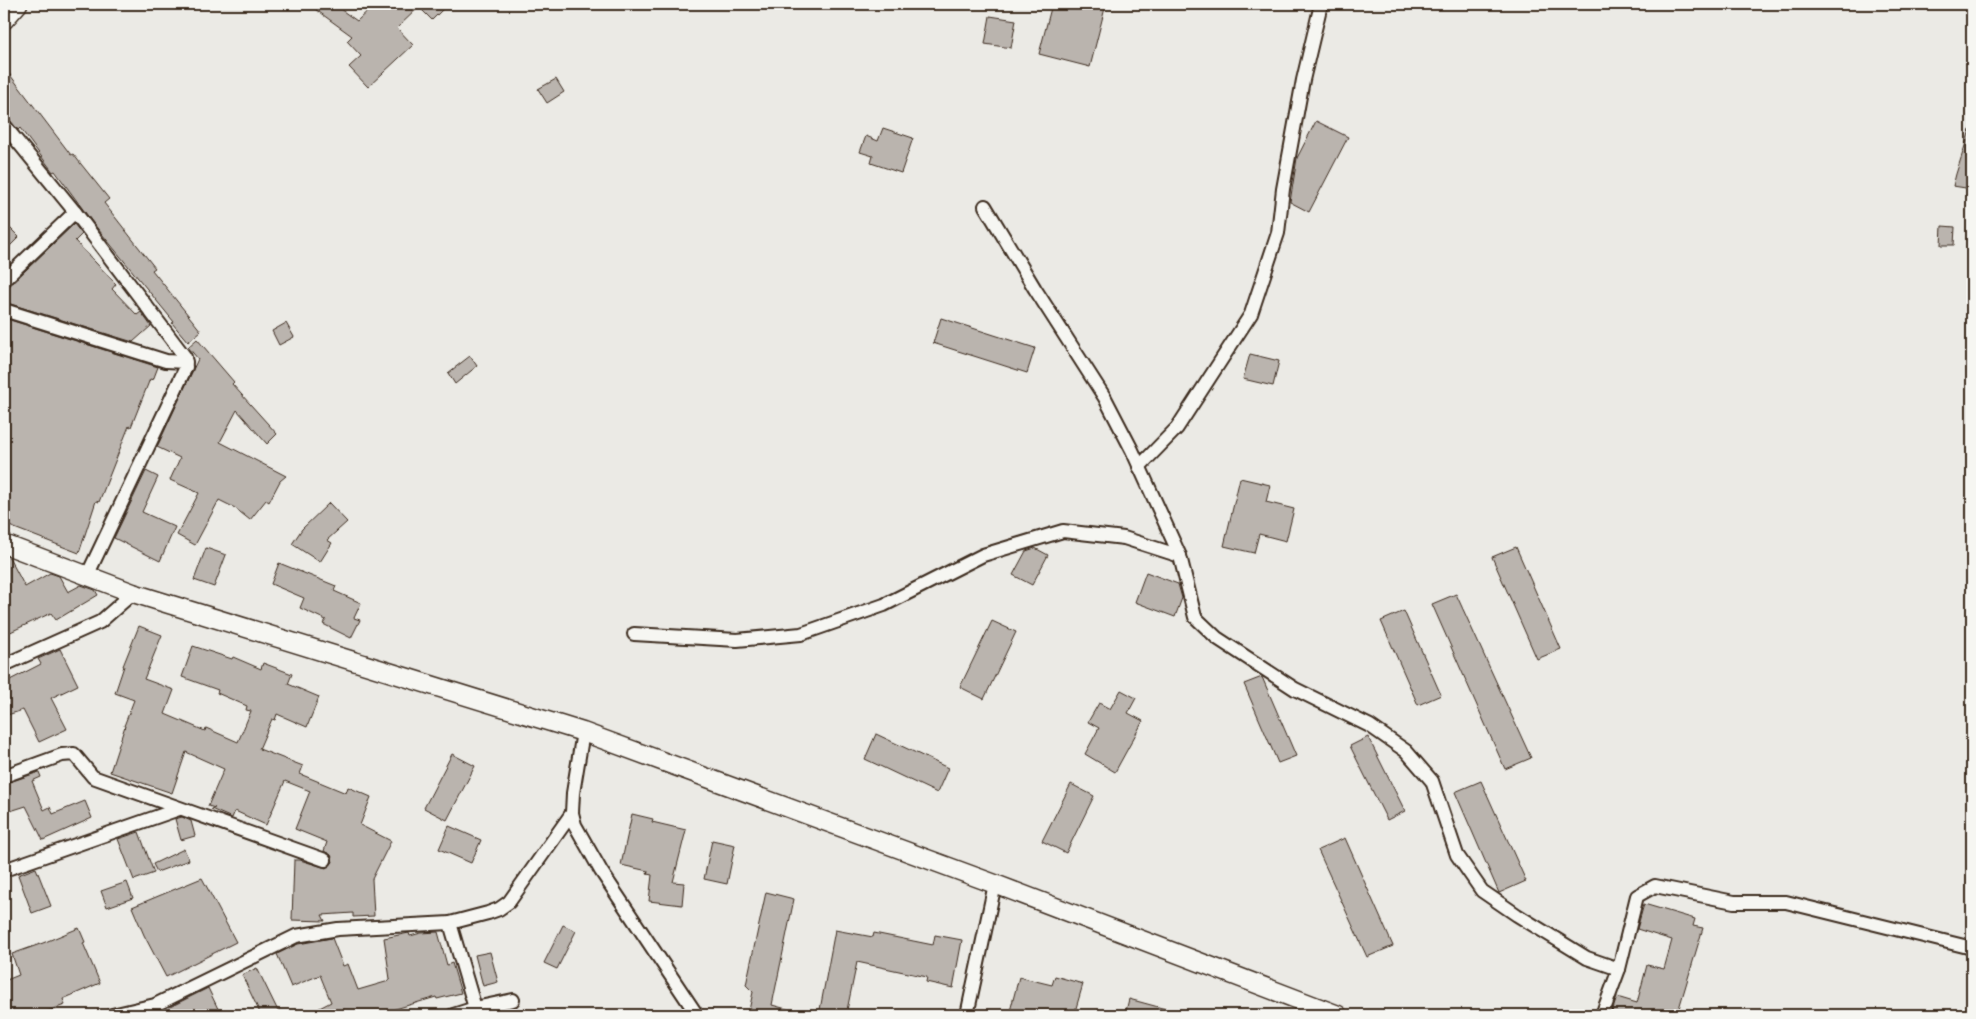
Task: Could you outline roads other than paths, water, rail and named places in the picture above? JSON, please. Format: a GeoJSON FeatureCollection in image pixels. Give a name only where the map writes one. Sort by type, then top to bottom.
{"type":"FeatureCollection","features":[{"type":"Feature","properties":{"kind":"main road"},"geometry":{"type":"LineString","coordinates":[[4,20],[18,4]]}},
{"type":"Feature","properties":{"kind":"main road"},"geometry":{"type":"LineString","coordinates":[[4,544],[133,593],[583,732],[995,884],[1338,1015]]}},
{"type":"Feature","properties":{"kind":"street"},"geometry":{"type":"LineString","coordinates":[[1140,467],[1177,428],[1251,314],[1278,233],[1283,189],[1321,4]]}},
{"type":"Feature","properties":{"kind":"street"},"geometry":{"type":"LineString","coordinates":[[4,125],[75,212],[185,357],[186,362],[186,367],[87,576]]}},
{"type":"Feature","properties":{"kind":"street"},"geometry":{"type":"LineString","coordinates":[[985,206],[1105,398],[1140,467],[1180,556],[1195,617],[1217,638],[1295,689],[1370,726],[1406,751],[1432,781],[1457,855],[1482,891],[1587,958],[1619,969]]}},
{"type":"Feature","properties":{"kind":"street"},"geometry":{"type":"LineString","coordinates":[[4,280],[75,212]]}},
{"type":"Feature","properties":{"kind":"street"},"geometry":{"type":"LineString","coordinates":[[4,310],[166,361],[186,362]]}},
{"type":"Feature","properties":{"kind":"street"},"geometry":{"type":"LineString","coordinates":[[634,634],[737,640],[801,634],[884,605],[983,555],[1062,531],[1124,538],[1180,556]]}},
{"type":"Feature","properties":{"kind":"street"},"geometry":{"type":"LineString","coordinates":[[4,665],[100,622],[133,593]]}},
{"type":"Feature","properties":{"kind":"street"},"geometry":{"type":"LineString","coordinates":[[583,732],[573,793],[572,813],[575,825],[601,871],[697,1015]]}},
{"type":"Feature","properties":{"kind":"street"},"geometry":{"type":"LineString","coordinates":[[4,776],[62,755],[74,754],[94,777],[325,860]]}},
{"type":"Feature","properties":{"kind":"street"},"geometry":{"type":"LineString","coordinates":[[4,870],[179,809]]}},
{"type":"Feature","properties":{"kind":"street"},"geometry":{"type":"LineString","coordinates":[[112,1015],[157,1010],[296,936],[338,928],[450,923],[488,913],[509,902],[572,813]]}},
{"type":"Feature","properties":{"kind":"street"},"geometry":{"type":"LineString","coordinates":[[967,1015],[995,884]]}},
{"type":"Feature","properties":{"kind":"street"},"geometry":{"type":"LineString","coordinates":[[1602,1015],[1619,969],[1637,896],[1655,886],[1734,902],[1786,902],[1972,948]]}},
{"type":"Feature","properties":{"kind":"street"},"geometry":{"type":"LineString","coordinates":[[450,923],[475,1008]]}},
{"type":"Feature","properties":{"kind":"street"},"geometry":{"type":"LineString","coordinates":[[453,1015],[513,1000]]}}]}
